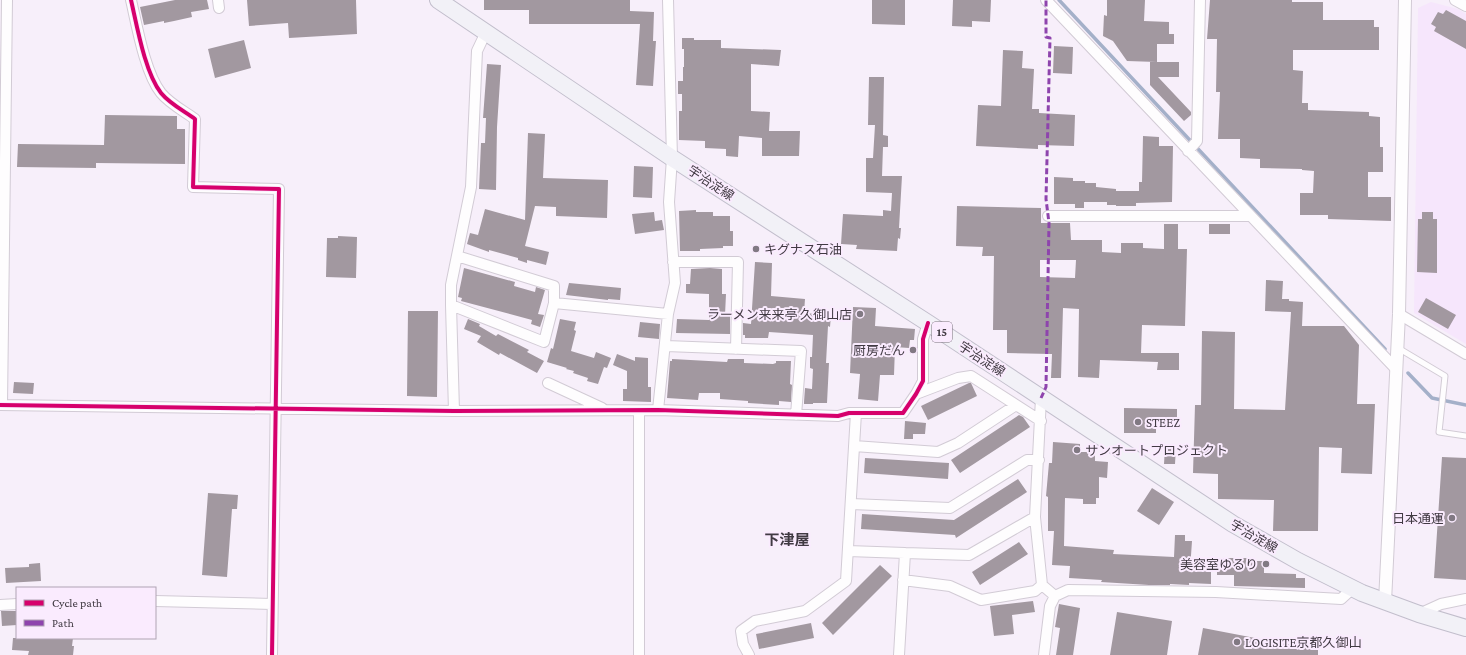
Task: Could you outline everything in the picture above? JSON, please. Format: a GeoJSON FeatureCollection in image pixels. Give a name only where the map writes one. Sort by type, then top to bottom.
{"type":"FeatureCollection","features":[{"type":"Feature","properties":{"kind":"main road","name":"宇治淀線"},"geometry":{"type":"LineString","coordinates":[[438,0],[672,158],[928,323],[1233,524],[1298,561],[1353,588],[1385,602],[1466,628]]}},
{"type":"Feature","properties":{"kind":"street"},"geometry":{"type":"LineString","coordinates":[[7,0],[3,12],[1,405],[454,411],[658,410],[838,416],[849,413],[903,413],[923,381],[923,338],[928,323]]}},
{"type":"Feature","properties":{"kind":"street"},"geometry":{"type":"LineString","coordinates":[[131,0],[144,54],[154,82],[161,93],[195,119],[193,187],[278,189],[272,655]]}},
{"type":"Feature","properties":{"kind":"street"},"geometry":{"type":"LineString","coordinates":[[658,410],[666,346],[668,314],[675,282],[669,202],[672,158],[668,0]]}},
{"type":"Feature","properties":{"kind":"street"},"geometry":{"type":"LineString","coordinates":[[1046,0],[1396,369]]}},
{"type":"Feature","properties":{"kind":"street"},"geometry":{"type":"LineString","coordinates":[[1188,151],[1197,141],[1200,0]]}},
{"type":"Feature","properties":{"kind":"street"},"geometry":{"type":"LineString","coordinates":[[1385,602],[1399,314],[1405,0]]}},
{"type":"Feature","properties":{"kind":"street"},"geometry":{"type":"LineString","coordinates":[[1455,0],[1466,6]]}},
{"type":"Feature","properties":{"kind":"street"},"geometry":{"type":"LineString","coordinates":[[454,411],[451,305],[452,285],[471,187],[477,51],[486,32]]}},
{"type":"Feature","properties":{"kind":"street"},"geometry":{"type":"LineString","coordinates":[[1048,216],[1250,216]]}},
{"type":"Feature","properties":{"kind":"street"},"geometry":{"type":"LineString","coordinates":[[451,305],[544,342],[554,303],[554,286],[457,256]]}},
{"type":"Feature","properties":{"kind":"street"},"geometry":{"type":"LineString","coordinates":[[673,262],[738,262],[736,349]]}},
{"type":"Feature","properties":{"kind":"street"},"geometry":{"type":"LineString","coordinates":[[554,303],[668,314]]}},
{"type":"Feature","properties":{"kind":"street"},"geometry":{"type":"LineString","coordinates":[[1399,314],[1466,354]]}},
{"type":"Feature","properties":{"kind":"street"},"geometry":{"type":"LineString","coordinates":[[666,346],[801,351],[796,415]]}},
{"type":"Feature","properties":{"kind":"street"},"geometry":{"type":"LineString","coordinates":[[916,394],[958,378],[971,376],[1041,421]]}},
{"type":"Feature","properties":{"kind":"street"},"geometry":{"type":"LineString","coordinates":[[548,383],[605,410]]}},
{"type":"Feature","properties":{"kind":"street"},"geometry":{"type":"LineString","coordinates":[[1041,398],[1035,517],[1042,584],[1055,596]]}},
{"type":"Feature","properties":{"kind":"street"},"geometry":{"type":"LineString","coordinates":[[854,446],[938,452],[958,443],[1016,405]]}},
{"type":"Feature","properties":{"kind":"street"},"geometry":{"type":"LineString","coordinates":[[639,411],[639,655]]}},
{"type":"Feature","properties":{"kind":"street"},"geometry":{"type":"LineString","coordinates":[[749,655],[743,644],[741,631],[755,621],[805,611],[846,581],[856,413]]}},
{"type":"Feature","properties":{"kind":"street"},"geometry":{"type":"LineString","coordinates":[[851,504],[950,508],[1026,460],[1039,460]]}},
{"type":"Feature","properties":{"kind":"street"},"geometry":{"type":"LineString","coordinates":[[848,551],[969,555],[1035,517]]}},
{"type":"Feature","properties":{"kind":"street"},"geometry":{"type":"LineString","coordinates":[[899,655],[905,553]]}},
{"type":"Feature","properties":{"kind":"street"},"geometry":{"type":"LineString","coordinates":[[903,580],[950,586],[981,600],[1035,591],[1042,584]]}},
{"type":"Feature","properties":{"kind":"street"},"geometry":{"type":"LineString","coordinates":[[1044,655],[1050,606],[1055,596],[1068,590],[1216,592],[1341,599],[1353,588]]}},
{"type":"Feature","properties":{"kind":"street"},"geometry":{"type":"LineString","coordinates":[[1419,614],[1441,604],[1466,599]]}},
{"type":"Feature","properties":{"kind":"street"},"geometry":{"type":"LineString","coordinates":[[156,601],[272,604]]}},
{"type":"Feature","properties":{"kind":"street"},"geometry":{"type":"LineString","coordinates":[[0,605],[16,604]]}},
{"type":"Feature","properties":{"kind":"lane"},"geometry":{"type":"LineString","coordinates":[[1397,348],[1445,376],[1439,432],[1466,436]]}},
{"type":"Feature","properties":{"kind":"shaded area"},"geometry":{"type":"Polygon","coordinates":[[[1431,2],[1458,9],[1466,14],[1466,344],[1414,313],[1418,8],[1431,2]]]}},
{"type":"Feature","properties":{"kind":"building"},"geometry":{"type":"Polygon","coordinates":[[[175,0],[207,0],[209,9],[191,12],[192,17],[164,23],[164,21],[144,25],[140,7],[175,0]]]}},
{"type":"Feature","properties":{"kind":"building"},"geometry":{"type":"Polygon","coordinates":[[[247,0],[356,0],[357,34],[289,38],[288,23],[249,26],[247,0]]]}},
{"type":"Feature","properties":{"kind":"building"},"geometry":{"type":"Polygon","coordinates":[[[484,0],[630,0],[630,11],[654,12],[653,41],[656,41],[653,86],[636,85],[640,24],[529,24],[529,10],[484,10],[484,0]]]}},
{"type":"Feature","properties":{"kind":"building"},"geometry":{"type":"Polygon","coordinates":[[[872,0],[905,0],[905,25],[872,24],[872,0]]]}},
{"type":"Feature","properties":{"kind":"building"},"geometry":{"type":"Polygon","coordinates":[[[953,0],[991,0],[990,22],[972,21],[972,27],[952,26],[953,0]]]}},
{"type":"Feature","properties":{"kind":"building"},"geometry":{"type":"Polygon","coordinates":[[[1107,0],[1145,0],[1144,21],[1169,22],[1169,34],[1174,34],[1174,44],[1157,44],[1157,62],[1127,61],[1113,41],[1103,36],[1104,15],[1107,16],[1107,0]]]}},
{"type":"Feature","properties":{"kind":"building"},"geometry":{"type":"Polygon","coordinates":[[[1210,0],[1292,0],[1292,2],[1323,2],[1323,20],[1374,20],[1374,27],[1379,27],[1379,50],[1293,50],[1293,70],[1303,71],[1302,103],[1308,103],[1308,110],[1369,112],[1369,116],[1380,117],[1380,147],[1383,147],[1383,172],[1368,172],[1368,197],[1391,197],[1391,221],[1328,219],[1328,215],[1300,215],[1300,193],[1313,193],[1314,171],[1302,169],[1260,168],[1260,159],[1240,158],[1240,139],[1218,139],[1220,92],[1216,92],[1217,39],[1207,39],[1210,0]]]}},
{"type":"Feature","properties":{"kind":"building"},"geometry":{"type":"Polygon","coordinates":[[[1446,10],[1466,21],[1466,49],[1434,31],[1436,27],[1431,24],[1438,12],[1443,14],[1446,10]]]}},
{"type":"Feature","properties":{"kind":"building"},"geometry":{"type":"Polygon","coordinates":[[[682,38],[694,38],[694,40],[721,40],[721,48],[781,50],[779,66],[751,64],[751,111],[770,112],[769,131],[800,131],[799,156],[762,156],[762,138],[739,136],[738,157],[726,156],[726,149],[705,148],[705,141],[679,140],[679,111],[682,111],[682,94],[678,94],[678,81],[683,81],[684,67],[684,49],[682,49],[682,38]]]}},
{"type":"Feature","properties":{"kind":"building"},"geometry":{"type":"Polygon","coordinates":[[[244,40],[251,68],[215,78],[208,49],[244,40]]]}},
{"type":"Feature","properties":{"kind":"building"},"geometry":{"type":"Polygon","coordinates":[[[1054,46],[1073,47],[1072,74],[1053,73],[1054,46]]]}},
{"type":"Feature","properties":{"kind":"building"},"geometry":{"type":"Polygon","coordinates":[[[1003,50],[1023,51],[1022,68],[1034,69],[1032,109],[1039,109],[1039,113],[1075,115],[1074,146],[1038,145],[1038,149],[976,146],[978,105],[1001,106],[1003,50]]]}},
{"type":"Feature","properties":{"kind":"building"},"geometry":{"type":"Polygon","coordinates":[[[1150,62],[1179,62],[1179,77],[1158,77],[1191,112],[1191,115],[1184,121],[1150,85],[1150,62]]]}},
{"type":"Feature","properties":{"kind":"building"},"geometry":{"type":"Polygon","coordinates":[[[487,64],[501,65],[497,127],[496,190],[479,189],[481,143],[485,143],[486,118],[483,118],[487,64]]]}},
{"type":"Feature","properties":{"kind":"building"},"geometry":{"type":"Polygon","coordinates":[[[869,77],[884,77],[883,135],[888,136],[888,147],[883,147],[882,176],[902,176],[899,228],[901,228],[900,239],[898,238],[897,251],[856,249],[857,245],[841,244],[843,214],[883,216],[883,210],[891,211],[892,193],[866,192],[866,158],[873,158],[875,125],[868,125],[869,77]]]}},
{"type":"Feature","properties":{"kind":"building"},"geometry":{"type":"Polygon","coordinates":[[[105,115],[177,116],[177,129],[185,129],[185,164],[96,163],[96,168],[17,167],[18,144],[104,145],[105,115]]]}},
{"type":"Feature","properties":{"kind":"building"},"geometry":{"type":"Polygon","coordinates":[[[528,133],[545,134],[543,178],[608,180],[607,218],[556,216],[556,207],[535,206],[525,246],[549,252],[546,265],[527,260],[527,263],[518,260],[518,258],[489,250],[489,252],[467,244],[470,233],[478,235],[485,209],[525,220],[528,133]]]}},
{"type":"Feature","properties":{"kind":"building"},"geometry":{"type":"Polygon","coordinates":[[[1143,136],[1159,137],[1159,146],[1173,146],[1172,202],[1136,203],[1136,206],[1116,206],[1107,205],[1107,202],[1084,202],[1084,208],[1075,208],[1075,204],[1054,204],[1054,177],[1073,178],[1073,181],[1096,183],[1096,187],[1116,189],[1116,191],[1139,191],[1139,182],[1142,182],[1143,136]]]}},
{"type":"Feature","properties":{"kind":"building"},"geometry":{"type":"Polygon","coordinates":[[[634,166],[653,167],[652,198],[633,197],[634,166]]]}},
{"type":"Feature","properties":{"kind":"building"},"geometry":{"type":"Polygon","coordinates":[[[957,206],[1041,208],[1041,223],[1070,223],[1071,240],[1102,240],[1102,252],[1121,253],[1121,243],[1143,243],[1143,248],[1164,249],[1164,224],[1178,224],[1178,249],[1187,249],[1185,326],[1142,325],[1141,353],[1179,353],[1179,370],[1157,370],[1158,362],[1100,360],[1099,378],[1078,377],[1079,309],[1063,308],[1061,378],[1051,378],[1052,354],[1007,353],[1007,330],[993,330],[994,256],[982,256],[983,247],[956,246],[957,206]],[[1040,260],[1040,277],[1075,278],[1076,260],[1040,260]]]}},
{"type":"Feature","properties":{"kind":"building"},"geometry":{"type":"Polygon","coordinates":[[[696,210],[696,212],[713,212],[713,216],[730,216],[730,231],[733,231],[733,246],[700,249],[700,251],[680,251],[679,211],[696,210]]]}},
{"type":"Feature","properties":{"kind":"building"},"geometry":{"type":"Polygon","coordinates":[[[654,212],[655,221],[662,220],[664,230],[635,234],[632,214],[654,212]]]}},
{"type":"Feature","properties":{"kind":"building"},"geometry":{"type":"Polygon","coordinates":[[[1422,212],[1433,212],[1433,219],[1437,219],[1437,273],[1417,272],[1418,219],[1422,219],[1422,212]]]}},
{"type":"Feature","properties":{"kind":"building"},"geometry":{"type":"Polygon","coordinates":[[[1209,224],[1230,224],[1230,234],[1209,234],[1209,224]]]}},
{"type":"Feature","properties":{"kind":"building"},"geometry":{"type":"Polygon","coordinates":[[[338,236],[357,237],[356,278],[326,277],[327,238],[338,238],[338,236]]]}},
{"type":"Feature","properties":{"kind":"building"},"geometry":{"type":"Polygon","coordinates":[[[755,262],[772,263],[771,296],[805,299],[804,313],[831,315],[830,327],[828,326],[826,363],[829,363],[827,403],[804,404],[805,388],[812,389],[813,369],[810,368],[810,357],[812,357],[813,335],[769,332],[768,338],[745,338],[745,335],[743,335],[743,323],[751,324],[755,262]]]}},
{"type":"Feature","properties":{"kind":"building"},"geometry":{"type":"Polygon","coordinates":[[[464,268],[515,282],[514,286],[535,292],[536,287],[545,290],[538,314],[544,315],[540,327],[531,324],[532,320],[461,301],[462,298],[458,297],[464,268]]]}},
{"type":"Feature","properties":{"kind":"building"},"geometry":{"type":"Polygon","coordinates":[[[691,269],[722,269],[722,294],[726,294],[725,315],[730,315],[730,334],[676,333],[677,319],[709,320],[709,294],[686,293],[686,284],[690,284],[691,269]]]}},
{"type":"Feature","properties":{"kind":"building"},"geometry":{"type":"Polygon","coordinates":[[[1266,280],[1283,281],[1282,299],[1303,302],[1302,326],[1344,326],[1359,345],[1357,404],[1375,404],[1372,474],[1341,473],[1342,448],[1319,447],[1318,531],[1273,531],[1274,500],[1218,499],[1218,474],[1193,473],[1195,405],[1201,405],[1202,331],[1235,332],[1234,409],[1285,410],[1291,312],[1265,311],[1266,280]]]}},
{"type":"Feature","properties":{"kind":"building"},"geometry":{"type":"Polygon","coordinates":[[[569,283],[621,288],[620,300],[566,295],[569,283]]]}},
{"type":"Feature","properties":{"kind":"building"},"geometry":{"type":"Polygon","coordinates":[[[1426,298],[1456,315],[1448,329],[1418,312],[1426,298]]]}},
{"type":"Feature","properties":{"kind":"building"},"geometry":{"type":"Polygon","coordinates":[[[853,307],[876,308],[875,326],[915,329],[914,340],[910,340],[909,348],[895,347],[894,375],[880,375],[878,401],[858,399],[860,374],[850,373],[853,307]]]}},
{"type":"Feature","properties":{"kind":"building"},"geometry":{"type":"Polygon","coordinates":[[[408,311],[438,311],[437,397],[407,396],[408,311]]]}},
{"type":"Feature","properties":{"kind":"building"},"geometry":{"type":"Polygon","coordinates":[[[468,319],[480,324],[479,326],[496,336],[498,334],[529,350],[527,352],[544,361],[537,373],[500,353],[499,355],[477,342],[481,336],[464,329],[468,319]]]}},
{"type":"Feature","properties":{"kind":"building"},"geometry":{"type":"Polygon","coordinates":[[[560,319],[576,322],[574,330],[576,331],[571,351],[594,358],[596,352],[611,358],[607,368],[604,367],[598,384],[587,381],[588,378],[573,373],[574,371],[547,362],[551,348],[553,349],[560,319]]]}},
{"type":"Feature","properties":{"kind":"building"},"geometry":{"type":"Polygon","coordinates":[[[640,322],[660,324],[659,339],[638,337],[640,322]]]}},
{"type":"Feature","properties":{"kind":"building"},"geometry":{"type":"Polygon","coordinates":[[[617,354],[635,361],[635,357],[648,358],[648,387],[651,387],[651,402],[623,401],[623,389],[627,389],[627,371],[613,365],[617,354]]]}},
{"type":"Feature","properties":{"kind":"building"},"geometry":{"type":"Polygon","coordinates":[[[672,359],[727,362],[728,359],[744,359],[744,363],[773,364],[776,363],[776,361],[791,361],[791,402],[779,401],[779,405],[748,403],[748,401],[720,399],[720,393],[699,393],[698,400],[667,398],[670,361],[672,361],[672,359]]]}},
{"type":"Feature","properties":{"kind":"building"},"geometry":{"type":"Polygon","coordinates":[[[14,382],[34,383],[33,394],[13,393],[14,382]]]}},
{"type":"Feature","properties":{"kind":"building"},"geometry":{"type":"Polygon","coordinates":[[[971,383],[977,396],[928,420],[921,406],[971,383]]]}},
{"type":"Feature","properties":{"kind":"building"},"geometry":{"type":"Polygon","coordinates":[[[1124,408],[1177,409],[1177,420],[1156,419],[1156,433],[1124,433],[1124,408]]]}},
{"type":"Feature","properties":{"kind":"building"},"geometry":{"type":"Polygon","coordinates":[[[1019,415],[1023,417],[1030,427],[960,473],[951,460],[1019,415]]]}},
{"type":"Feature","properties":{"kind":"building"},"geometry":{"type":"Polygon","coordinates":[[[905,421],[926,423],[925,434],[913,434],[913,439],[904,439],[905,421]]]}},
{"type":"Feature","properties":{"kind":"building"},"geometry":{"type":"Polygon","coordinates":[[[1053,442],[1080,444],[1080,452],[1095,452],[1095,461],[1108,462],[1107,478],[1099,477],[1099,498],[1096,498],[1096,504],[1083,504],[1083,499],[1065,498],[1064,546],[1114,550],[1113,554],[1174,557],[1175,535],[1185,535],[1185,541],[1192,541],[1190,570],[1211,571],[1211,584],[1189,583],[1189,585],[1149,585],[1101,582],[1102,580],[1069,578],[1070,566],[1052,565],[1054,531],[1048,531],[1048,497],[1046,496],[1049,463],[1052,463],[1053,442]]]}},
{"type":"Feature","properties":{"kind":"building"},"geometry":{"type":"Polygon","coordinates":[[[1165,447],[1176,447],[1175,464],[1164,464],[1165,447]]]}},
{"type":"Feature","properties":{"kind":"building","name":"日本通運"},"geometry":{"type":"Polygon","coordinates":[[[1442,457],[1466,458],[1466,580],[1434,578],[1442,457]]]}},
{"type":"Feature","properties":{"kind":"building"},"geometry":{"type":"Polygon","coordinates":[[[865,458],[949,463],[948,479],[864,473],[865,458]]]}},
{"type":"Feature","properties":{"kind":"building"},"geometry":{"type":"Polygon","coordinates":[[[1018,479],[1027,492],[956,538],[955,535],[861,529],[862,514],[954,520],[1018,479]]]}},
{"type":"Feature","properties":{"kind":"building"},"geometry":{"type":"Polygon","coordinates":[[[1152,488],[1174,502],[1159,525],[1137,511],[1152,488]]]}},
{"type":"Feature","properties":{"kind":"building"},"geometry":{"type":"Polygon","coordinates":[[[208,493],[238,495],[237,509],[232,509],[227,577],[202,575],[208,493]]]}},
{"type":"Feature","properties":{"kind":"building"},"geometry":{"type":"Polygon","coordinates":[[[1019,542],[1028,554],[980,585],[972,572],[1019,542]]]}},
{"type":"Feature","properties":{"kind":"building"},"geometry":{"type":"Polygon","coordinates":[[[1217,558],[1254,558],[1254,561],[1263,561],[1264,573],[1296,574],[1296,578],[1305,578],[1305,588],[1234,586],[1234,575],[1217,575],[1217,558]]]}},
{"type":"Feature","properties":{"kind":"building"},"geometry":{"type":"Polygon","coordinates":[[[40,563],[41,581],[6,583],[5,568],[29,567],[29,564],[40,563]]]}},
{"type":"Feature","properties":{"kind":"building"},"geometry":{"type":"Polygon","coordinates":[[[880,565],[892,576],[833,635],[822,623],[880,565]]]}},
{"type":"Feature","properties":{"kind":"building"},"geometry":{"type":"Polygon","coordinates":[[[1033,601],[1035,612],[1012,615],[1014,634],[994,636],[990,606],[1033,601]]]}},
{"type":"Feature","properties":{"kind":"building"},"geometry":{"type":"Polygon","coordinates":[[[1059,604],[1080,608],[1073,655],[1056,655],[1060,628],[1055,627],[1059,604]]]}},
{"type":"Feature","properties":{"kind":"building"},"geometry":{"type":"Polygon","coordinates":[[[1,611],[16,611],[16,625],[2,626],[1,611]]]}},
{"type":"Feature","properties":{"kind":"building"},"geometry":{"type":"Polygon","coordinates":[[[1117,612],[1172,621],[1167,655],[1110,655],[1117,612]]]}},
{"type":"Feature","properties":{"kind":"building"},"geometry":{"type":"Polygon","coordinates":[[[811,623],[814,638],[759,649],[756,634],[811,623]]]}},
{"type":"Feature","properties":{"kind":"building","name":"LOGISITE京都久御山"},"geometry":{"type":"Polygon","coordinates":[[[1203,628],[1318,650],[1318,655],[1198,655],[1203,628]]]}},
{"type":"Feature","properties":{"kind":"building"},"geometry":{"type":"Polygon","coordinates":[[[13,638],[73,639],[72,646],[74,646],[73,655],[28,655],[29,651],[12,650],[13,638]]]}},
{"type":"Feature","properties":{"kind":"waterway"},"geometry":{"type":"LineString","coordinates":[[1059,0],[1385,349]]}},
{"type":"Feature","properties":{"kind":"waterway"},"geometry":{"type":"LineString","coordinates":[[1408,373],[1432,398],[1466,405]]}},
{"type":"Feature","properties":{"kind":"marked path"},"geometry":{"type":"LineString","coordinates":[[1041,398],[1046,387],[1049,223],[1046,199],[1050,38],[1046,37],[1046,0]]}},
{"type":"Feature","properties":{"kind":"cycle path"},"geometry":{"type":"LineString","coordinates":[[131,0],[142,49],[150,74],[155,84],[169,101],[195,119],[193,187],[279,189],[272,655]]}},
{"type":"Feature","properties":{"kind":"cycle path"},"geometry":{"type":"LineString","coordinates":[[0,405],[454,411],[658,410],[838,416],[849,413],[903,413],[923,381],[923,339],[928,323]]}},
{"type":"Feature","properties":{"kind":"place","name":"キグナス石油"},"geometry":{"type":"Point","coordinates":[756,249]}},
{"type":"Feature","properties":{"kind":"place","name":"ラーメン来来亭 久御山店"},"geometry":{"type":"Point","coordinates":[860,314]}},
{"type":"Feature","properties":{"kind":"place","name":"厨房だん"},"geometry":{"type":"Point","coordinates":[913,350]}},
{"type":"Feature","properties":{"kind":"place","name":"STEEZ"},"geometry":{"type":"Point","coordinates":[1138,422]}},
{"type":"Feature","properties":{"kind":"place","name":"サンオートプロジェクト"},"geometry":{"type":"Point","coordinates":[1077,450]}},
{"type":"Feature","properties":{"kind":"place","name":"日本通運"},"geometry":{"type":"Point","coordinates":[1452,518]}},
{"type":"Feature","properties":{"kind":"place","name":"美容室ゆるり"},"geometry":{"type":"Point","coordinates":[1266,564]}},
{"type":"Feature","properties":{"kind":"place","name":"LOGISITE京都久御山"},"geometry":{"type":"Point","coordinates":[1237,642]}},
{"type":"Feature","properties":{"kind":"district","name":"下津屋"},"geometry":{"type":"Point","coordinates":[787,540]}}]}
